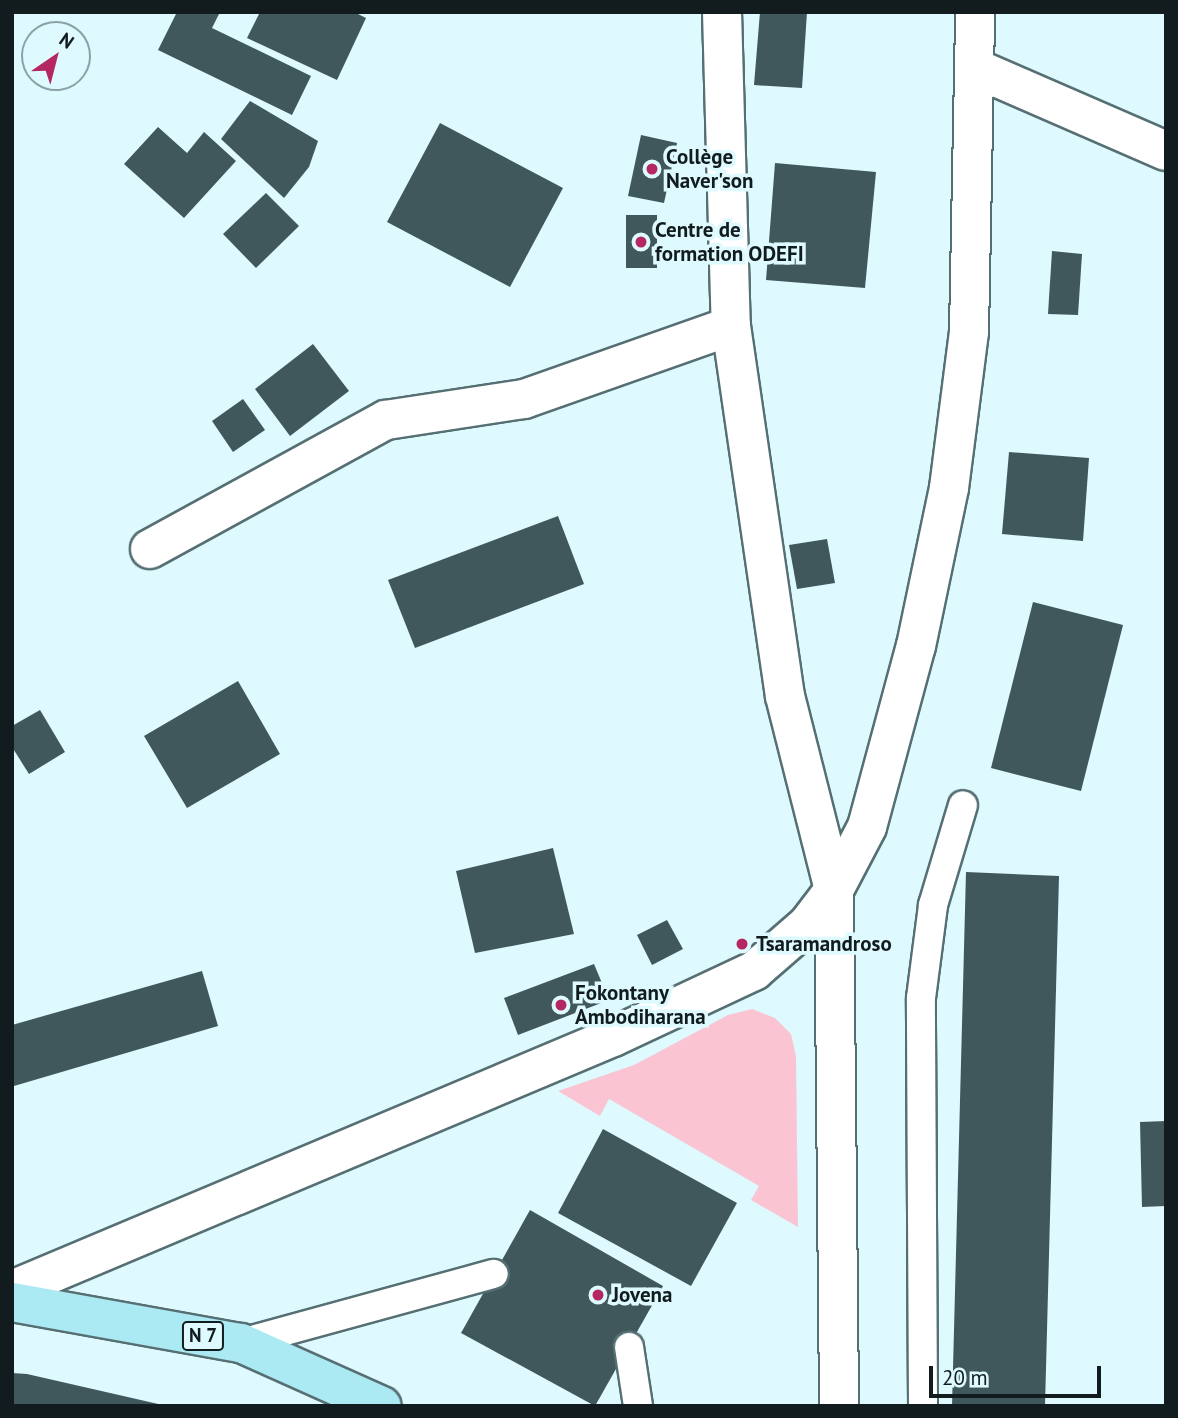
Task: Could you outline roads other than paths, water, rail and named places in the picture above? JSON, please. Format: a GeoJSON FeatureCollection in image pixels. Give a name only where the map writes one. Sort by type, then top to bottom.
{"type":"FeatureCollection","features":[{"type":"Feature","properties":{"kind":"main road","name":"N 7"},"geometry":{"type":"LineString","coordinates":[[12,1302],[241,1343],[382,1406]]}},
{"type":"Feature","properties":{"kind":"street"},"geometry":{"type":"LineString","coordinates":[[722,12],[731,326],[785,696],[834,890],[839,1406]]}},
{"type":"Feature","properties":{"kind":"street"},"geometry":{"type":"LineString","coordinates":[[12,1290],[613,1037],[754,971],[808,924],[834,890],[867,827],[916,646],[949,488],[969,332],[975,12]]}},
{"type":"Feature","properties":{"kind":"street"},"geometry":{"type":"LineString","coordinates":[[975,68],[1166,151]]}},
{"type":"Feature","properties":{"kind":"street"},"geometry":{"type":"LineString","coordinates":[[150,549],[386,420],[524,399],[731,326]]}},
{"type":"Feature","properties":{"kind":"lane"},"geometry":{"type":"LineString","coordinates":[[923,1406],[921,998],[933,905],[963,806]]}},
{"type":"Feature","properties":{"kind":"lane"},"geometry":{"type":"LineString","coordinates":[[241,1343],[494,1274]]}},
{"type":"Feature","properties":{"kind":"lane"},"geometry":{"type":"LineString","coordinates":[[629,1346],[638,1406]]}},
{"type":"Feature","properties":{"kind":"place","name":"Collège Naver'son"},"geometry":{"type":"Point","coordinates":[652,169]}},
{"type":"Feature","properties":{"kind":"place","name":"Centre de formation ODEFI"},"geometry":{"type":"Point","coordinates":[641,242]}},
{"type":"Feature","properties":{"kind":"place","name":"Tsaramandroso"},"geometry":{"type":"Point","coordinates":[742,944]}},
{"type":"Feature","properties":{"kind":"place","name":"Fokontany Ambodiharana"},"geometry":{"type":"Point","coordinates":[561,1005]}},
{"type":"Feature","properties":{"kind":"place","name":"Jovena"},"geometry":{"type":"Point","coordinates":[598,1295]}}]}
